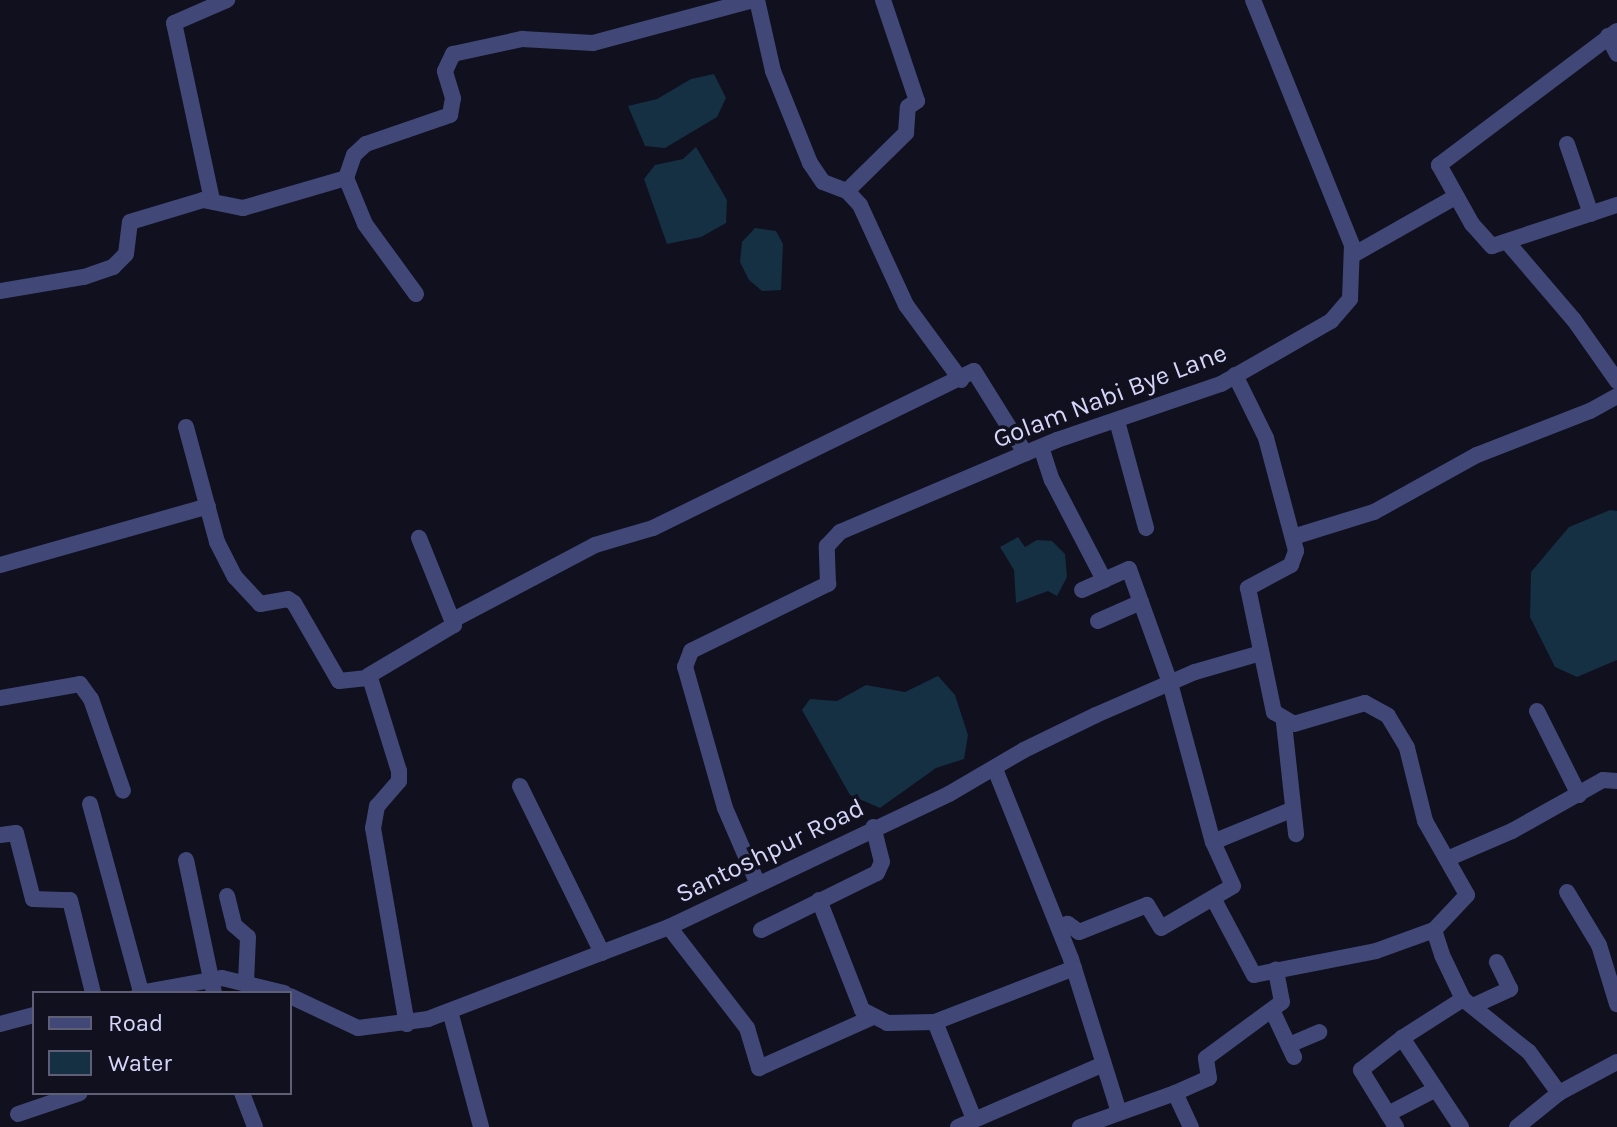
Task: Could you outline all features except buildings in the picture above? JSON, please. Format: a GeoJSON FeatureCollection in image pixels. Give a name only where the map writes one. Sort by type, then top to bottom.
{"type":"FeatureCollection","features":[{"type":"Feature","properties":{"kind":"street"},"geometry":{"type":"LineString","coordinates":[[212,200],[174,23],[227,0]]}},
{"type":"Feature","properties":{"kind":"street"},"geometry":{"type":"LineString","coordinates":[[416,294],[365,224],[346,178],[354,155],[366,144],[450,115],[453,98],[445,71],[453,54],[522,39],[593,43],[755,0],[773,71],[810,163],[823,182],[847,191],[890,264],[906,305],[961,380]]}},
{"type":"Feature","properties":{"kind":"street"},"geometry":{"type":"LineString","coordinates":[[847,191],[906,133],[908,107],[917,101],[883,0]]}},
{"type":"Feature","properties":{"kind":"street","name":"Golam Nabi Bye Lane"},"geometry":{"type":"LineString","coordinates":[[757,882],[725,808],[685,658],[828,584],[827,546],[840,532],[1025,453],[1235,375],[1341,314],[1350,299],[1353,255],[1253,0]]}},
{"type":"Feature","properties":{"kind":"street"},"geometry":{"type":"LineString","coordinates":[[1617,54],[1612,34],[1446,155],[1439,165],[1455,197],[1482,238],[1492,246],[1617,205]]}},
{"type":"Feature","properties":{"kind":"street"},"geometry":{"type":"LineString","coordinates":[[1567,144],[1591,214]]}},
{"type":"Feature","properties":{"kind":"street"},"geometry":{"type":"LineString","coordinates":[[0,291],[100,273],[126,254],[130,222],[212,200],[243,208],[346,178]]}},
{"type":"Feature","properties":{"kind":"street"},"geometry":{"type":"LineString","coordinates":[[1353,255],[1455,197]]}},
{"type":"Feature","properties":{"kind":"street"},"geometry":{"type":"LineString","coordinates":[[1508,243],[1574,320],[1617,381]]}},
{"type":"Feature","properties":{"kind":"street"},"geometry":{"type":"LineString","coordinates":[[186,427],[226,563],[252,599],[264,605],[288,599],[294,603],[339,681],[368,676],[449,630],[453,620],[595,545],[653,528],[974,371],[1025,453]]}},
{"type":"Feature","properties":{"kind":"street"},"geometry":{"type":"LineString","coordinates":[[1235,375],[1266,438],[1293,537],[1296,561],[1248,588],[1274,712],[1284,723],[1296,834]]}},
{"type":"Feature","properties":{"kind":"street"},"geometry":{"type":"LineString","coordinates":[[1293,537],[1374,512],[1477,455],[1590,411],[1617,396]]}},
{"type":"Feature","properties":{"kind":"street"},"geometry":{"type":"LineString","coordinates":[[1117,421],[1146,528]]}},
{"type":"Feature","properties":{"kind":"street"},"geometry":{"type":"LineString","coordinates":[[1041,447],[1052,480],[1104,580]]}},
{"type":"Feature","properties":{"kind":"street"},"geometry":{"type":"LineString","coordinates":[[0,565],[208,506]]}},
{"type":"Feature","properties":{"kind":"street"},"geometry":{"type":"LineString","coordinates":[[419,538],[453,620]]}},
{"type":"Feature","properties":{"kind":"street"},"geometry":{"type":"LineString","coordinates":[[1060,929],[1068,924],[1079,932],[1147,905],[1161,928],[1233,886],[1213,842],[1170,683],[1129,569],[1082,590]]}},
{"type":"Feature","properties":{"kind":"street"},"geometry":{"type":"LineString","coordinates":[[1098,621],[1141,602]]}},
{"type":"Feature","properties":{"kind":"street","name":"Santoshpur Road"},"geometry":{"type":"LineString","coordinates":[[292,997],[358,1028],[407,1024],[450,1011],[669,927],[995,769],[1024,750],[1170,683],[1261,653]]}},
{"type":"Feature","properties":{"kind":"street"},"geometry":{"type":"LineString","coordinates":[[368,676],[399,771],[399,781],[377,806],[373,828],[407,1024]]}},
{"type":"Feature","properties":{"kind":"street"},"geometry":{"type":"LineString","coordinates":[[0,698],[80,684],[91,699],[123,791]]}},
{"type":"Feature","properties":{"kind":"street"},"geometry":{"type":"LineString","coordinates":[[1213,898],[1254,975],[1376,951],[1434,930],[1448,921],[1467,895],[1425,821],[1407,748],[1380,707],[1356,703],[1308,722],[1284,723]]}},
{"type":"Feature","properties":{"kind":"street"},"geometry":{"type":"LineString","coordinates":[[1537,711],[1579,795]]}},
{"type":"Feature","properties":{"kind":"street"},"geometry":{"type":"LineString","coordinates":[[995,769],[1060,929],[1101,1065],[1118,1109]]}},
{"type":"Feature","properties":{"kind":"street"},"geometry":{"type":"LineString","coordinates":[[1447,859],[1579,795],[1603,780],[1617,781]]}},
{"type":"Feature","properties":{"kind":"street"},"geometry":{"type":"LineString","coordinates":[[520,786],[602,953]]}},
{"type":"Feature","properties":{"kind":"street"},"geometry":{"type":"LineString","coordinates":[[90,804],[139,991]]}},
{"type":"Feature","properties":{"kind":"street"},"geometry":{"type":"LineString","coordinates":[[1213,842],[1291,810]]}},
{"type":"Feature","properties":{"kind":"street"},"geometry":{"type":"LineString","coordinates":[[761,930],[882,868],[873,827]]}},
{"type":"Feature","properties":{"kind":"street"},"geometry":{"type":"LineString","coordinates":[[0,835],[16,833],[33,899],[70,900],[93,991]]}},
{"type":"Feature","properties":{"kind":"street"},"geometry":{"type":"LineString","coordinates":[[186,860],[212,986]]}},
{"type":"Feature","properties":{"kind":"street"},"geometry":{"type":"LineString","coordinates":[[1567,892],[1599,945],[1617,1004]]}},
{"type":"Feature","properties":{"kind":"street"},"geometry":{"type":"LineString","coordinates":[[227,896],[234,925],[248,937],[246,982]]}},
{"type":"Feature","properties":{"kind":"street"},"geometry":{"type":"LineString","coordinates":[[819,900],[854,995],[871,1018]]}},
{"type":"Feature","properties":{"kind":"street"},"geometry":{"type":"LineString","coordinates":[[669,927],[747,1028],[759,1068],[871,1018],[935,1022],[1074,968]]}},
{"type":"Feature","properties":{"kind":"street"},"geometry":{"type":"LineString","coordinates":[[1434,930],[1468,1002],[1529,1052],[1559,1093]]}},
{"type":"Feature","properties":{"kind":"street"},"geometry":{"type":"LineString","coordinates":[[1436,1089],[1392,1120],[1361,1070],[1402,1038],[1468,1002],[1510,989],[1497,962]]}},
{"type":"Feature","properties":{"kind":"street"},"geometry":{"type":"LineString","coordinates":[[1080,1127],[1118,1109],[1175,1093],[1209,1078],[1206,1058],[1282,1002],[1276,970]]}},
{"type":"Feature","properties":{"kind":"street"},"geometry":{"type":"LineString","coordinates":[[161,991],[246,982],[277,991]]}},
{"type":"Feature","properties":{"kind":"street"},"geometry":{"type":"LineString","coordinates":[[1272,1010],[1291,1051],[1319,1032]]}},
{"type":"Feature","properties":{"kind":"street"},"geometry":{"type":"LineString","coordinates":[[450,1011],[481,1127]]}},
{"type":"Feature","properties":{"kind":"street"},"geometry":{"type":"LineString","coordinates":[[0,1024],[32,1016]]}},
{"type":"Feature","properties":{"kind":"street"},"geometry":{"type":"LineString","coordinates":[[935,1022],[981,1121]]}},
{"type":"Feature","properties":{"kind":"street"},"geometry":{"type":"LineString","coordinates":[[1402,1038],[1461,1127]]}},
{"type":"Feature","properties":{"kind":"street"},"geometry":{"type":"LineString","coordinates":[[1517,1127],[1559,1093],[1617,1062]]}},
{"type":"Feature","properties":{"kind":"street"},"geometry":{"type":"LineString","coordinates":[[958,1127],[981,1121],[1101,1065]]}},
{"type":"Feature","properties":{"kind":"street"},"geometry":{"type":"LineString","coordinates":[[1175,1093],[1191,1127]]}},
{"type":"Feature","properties":{"kind":"street"},"geometry":{"type":"LineString","coordinates":[[18,1114],[74,1095]]}},
{"type":"Feature","properties":{"kind":"street"},"geometry":{"type":"LineString","coordinates":[[243,1095],[255,1127]]}},
{"type":"Feature","properties":{"kind":"water"},"geometry":{"type":"Polygon","coordinates":[[[714,74],[726,98],[717,117],[665,148],[645,146],[628,106],[657,99],[691,79],[714,74]]]}},
{"type":"Feature","properties":{"kind":"water"},"geometry":{"type":"Polygon","coordinates":[[[696,147],[727,200],[726,223],[701,237],[667,244],[644,179],[655,165],[683,159],[696,147]]]}},
{"type":"Feature","properties":{"kind":"water"},"geometry":{"type":"Polygon","coordinates":[[[755,228],[776,231],[783,244],[781,290],[762,291],[749,280],[740,262],[742,242],[755,228]]]}},
{"type":"Feature","properties":{"kind":"water"},"geometry":{"type":"Polygon","coordinates":[[[1610,510],[1617,511],[1617,660],[1577,677],[1555,667],[1530,617],[1531,572],[1569,527],[1610,510]]]}},
{"type":"Feature","properties":{"kind":"water"},"geometry":{"type":"Polygon","coordinates":[[[1018,537],[1025,547],[1037,540],[1052,541],[1065,554],[1067,577],[1057,596],[1048,591],[1016,603],[1014,570],[1000,547],[1018,537]]]}},
{"type":"Feature","properties":{"kind":"water"},"geometry":{"type":"Polygon","coordinates":[[[938,676],[955,695],[968,735],[964,759],[936,768],[880,808],[850,795],[802,710],[810,699],[837,701],[866,685],[905,692],[938,676]]]}}]}
